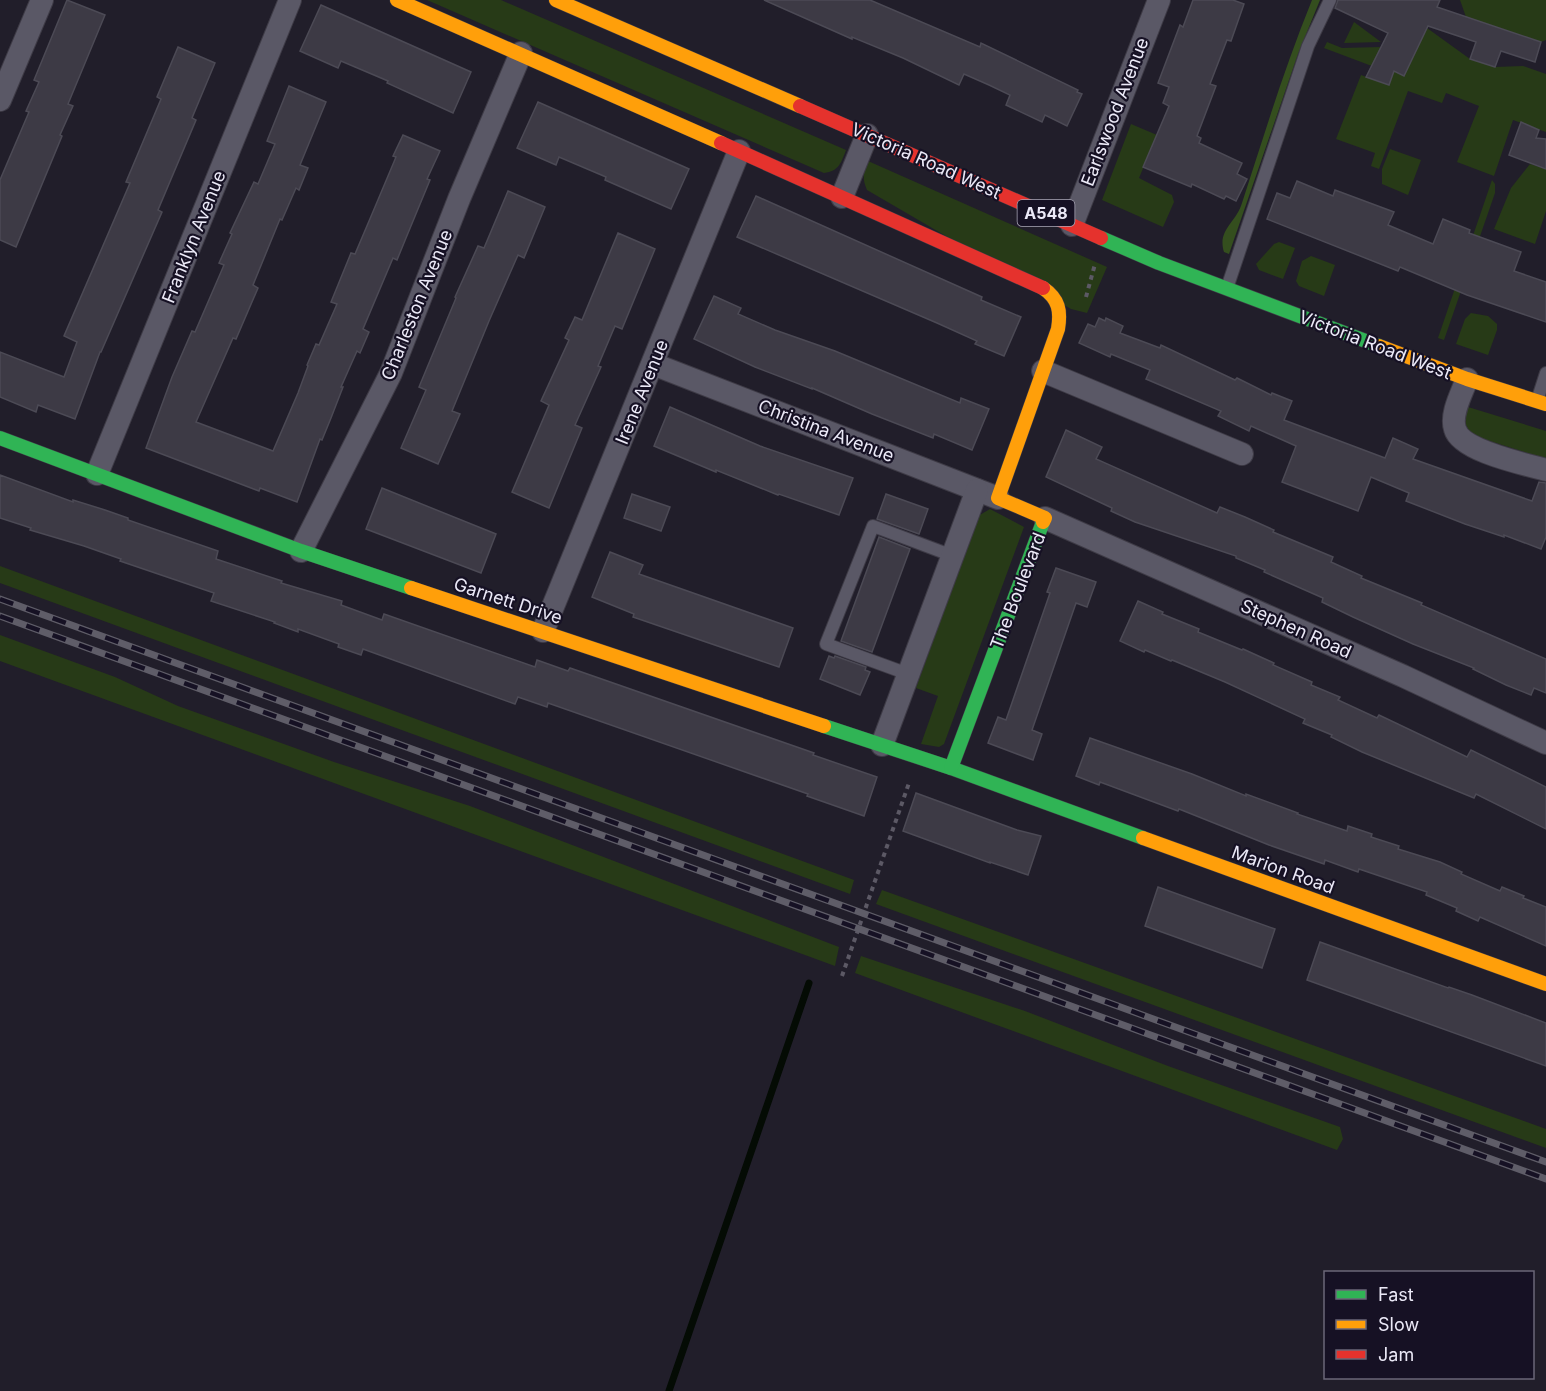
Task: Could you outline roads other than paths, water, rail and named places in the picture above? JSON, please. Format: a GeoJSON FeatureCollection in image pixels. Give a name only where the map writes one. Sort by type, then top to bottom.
{"type":"FeatureCollection","features":[{"type":"Feature","properties":{"kind":"street"},"geometry":{"type":"LineString","coordinates":[[0,100],[42,0]]}},
{"type":"Feature","properties":{"kind":"street","name":"Franklyn Avenue"},"geometry":{"type":"LineString","coordinates":[[97,474],[290,0]]}},
{"type":"Feature","properties":{"kind":"street"},"geometry":{"type":"LineString","coordinates":[[397,0],[1047,289],[1059,302],[1061,318],[1056,340],[988,494],[953,556],[882,745]]}},
{"type":"Feature","properties":{"kind":"street","name":"Victoria Road West"},"geometry":{"type":"LineString","coordinates":[[556,0],[1159,263],[1467,379],[1542,403]]}},
{"type":"Feature","properties":{"kind":"street","name":"Earlswood Avenue"},"geometry":{"type":"LineString","coordinates":[[1072,225],[1158,0]]}},
{"type":"Feature","properties":{"kind":"street","name":"Charleston Avenue"},"geometry":{"type":"LineString","coordinates":[[301,551],[391,373],[459,199],[521,54]]}},
{"type":"Feature","properties":{"kind":"street"},"geometry":{"type":"LineString","coordinates":[[842,197],[867,135]]}},
{"type":"Feature","properties":{"kind":"street","name":"Irene Avenue"},"geometry":{"type":"LineString","coordinates":[[543,632],[739,151]]}},
{"type":"Feature","properties":{"kind":"street","name":"Christina Avenue"},"geometry":{"type":"LineString","coordinates":[[653,364],[988,494]]}},
{"type":"Feature","properties":{"kind":"street"},"geometry":{"type":"LineString","coordinates":[[1043,371],[1242,454]]}},
{"type":"Feature","properties":{"kind":"street","name":"Victoria Road West"},"geometry":{"type":"LineString","coordinates":[[1467,379],[1454,418],[1455,430],[1463,441],[1487,452],[1546,470]]}},
{"type":"Feature","properties":{"kind":"street","name":"Garnett Drive"},"geometry":{"type":"LineString","coordinates":[[0,438],[301,551],[951,768],[1007,789]]}},
{"type":"Feature","properties":{"kind":"street","name":"The Boulevard"},"geometry":{"type":"LineString","coordinates":[[951,768],[1045,518],[988,494]]}},
{"type":"Feature","properties":{"kind":"street","name":"Stephen Road"},"geometry":{"type":"LineString","coordinates":[[1045,518],[1546,742]]}},
{"type":"Feature","properties":{"kind":"street","name":"Marion Road"},"geometry":{"type":"LineString","coordinates":[[1007,789],[1546,984]]}},
{"type":"Feature","properties":{"kind":"lane"},"geometry":{"type":"LineString","coordinates":[[1226,289],[1308,46],[1330,0]]}},
{"type":"Feature","properties":{"kind":"lane"},"geometry":{"type":"LineString","coordinates":[[1542,403],[1546,373]]}},
{"type":"Feature","properties":{"kind":"lane"},"geometry":{"type":"LineString","coordinates":[[908,674],[826,644],[873,526],[953,556]]}},
{"type":"Feature","properties":{"kind":"waterway"},"geometry":{"type":"LineString","coordinates":[[669,1391],[809,983]]}},
{"type":"Feature","properties":{"kind":"railway"},"geometry":{"type":"LineString","coordinates":[[0,599],[1546,1162]]}},
{"type":"Feature","properties":{"kind":"railway"},"geometry":{"type":"LineString","coordinates":[[0,616],[1546,1179]]}}]}
